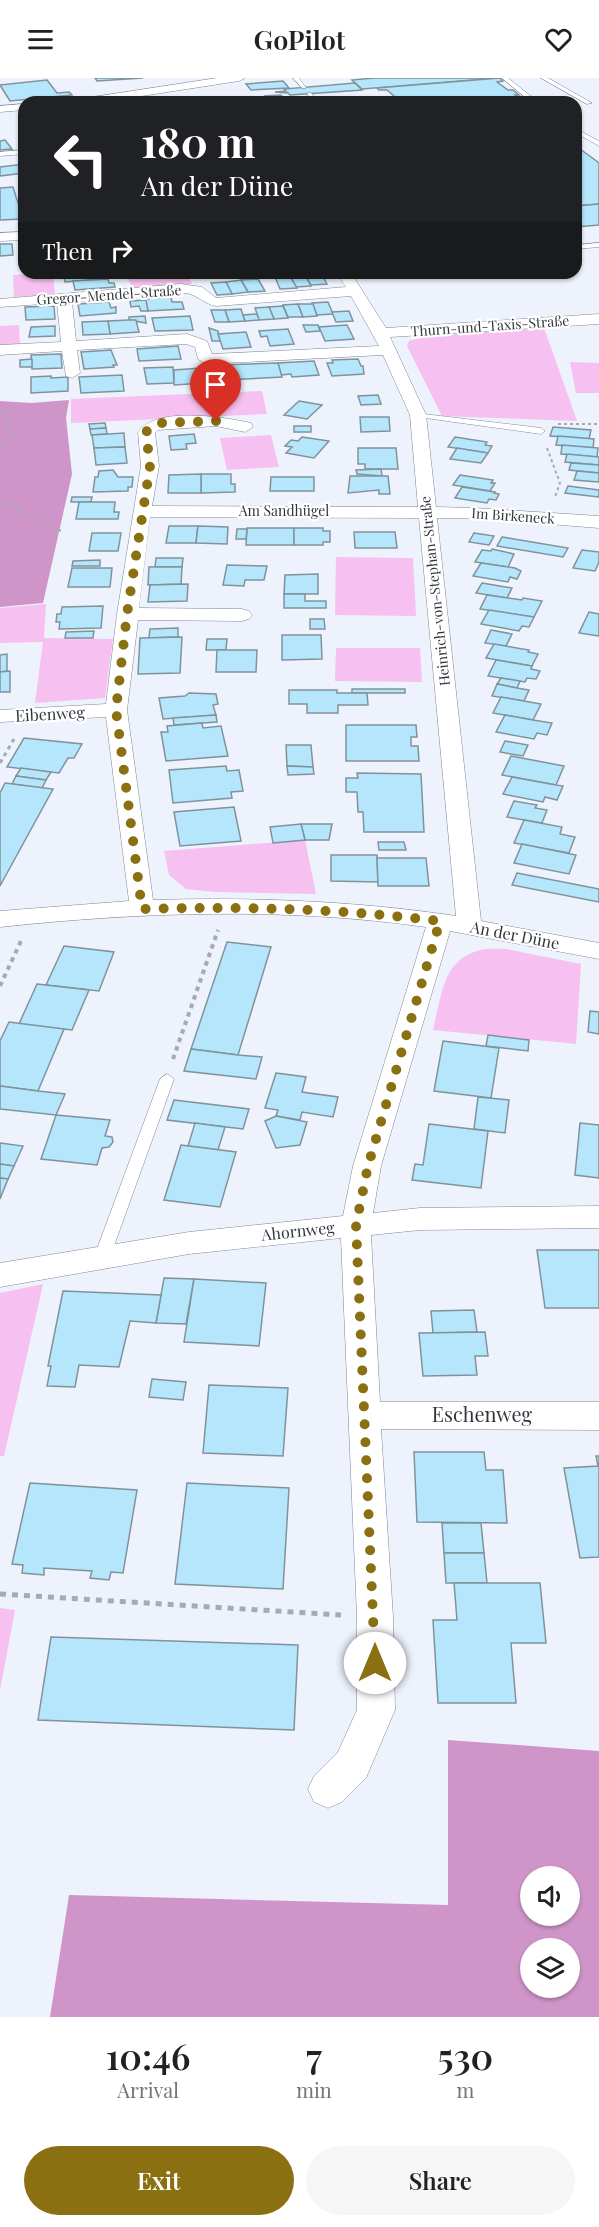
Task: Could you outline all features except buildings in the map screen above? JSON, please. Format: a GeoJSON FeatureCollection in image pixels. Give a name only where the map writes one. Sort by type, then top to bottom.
{"type":"FeatureCollection","features":[{"type":"Feature","properties":{"kind":"street"},"geometry":{"type":"LineString","coordinates":[[119,96],[238,78]]}},
{"type":"Feature","properties":{"kind":"street"},"geometry":{"type":"LineString","coordinates":[[215,81],[225,95]]}},
{"type":"Feature","properties":{"kind":"street"},"geometry":{"type":"LineString","coordinates":[[0,109],[18,108]]}},
{"type":"Feature","properties":{"kind":"street"},"geometry":{"type":"LineString","coordinates":[[0,237],[18,236]]}},
{"type":"Feature","properties":{"kind":"street","name":"Heinrich-von-Stephan-Straße"},"geometry":{"type":"LineString","coordinates":[[348,279],[381,333],[418,415],[427,512],[454,924]]}},
{"type":"Feature","properties":{"kind":"street","name":"Gregor-Mendel-Straße"},"geometry":{"type":"LineString","coordinates":[[0,303],[185,289],[200,292],[205,298],[216,302],[357,291]]}},
{"type":"Feature","properties":{"kind":"street"},"geometry":{"type":"LineString","coordinates":[[64,298],[72,373]]}},
{"type":"Feature","properties":{"kind":"street","name":"Thurn-und-Taxis-Straße"},"geometry":{"type":"LineString","coordinates":[[381,333],[599,319]]}},
{"type":"Feature","properties":{"kind":"street"},"geometry":{"type":"LineString","coordinates":[[0,350],[187,339],[202,344],[206,358],[389,350]]}},
{"type":"Feature","properties":{"kind":"street"},"geometry":{"type":"LineString","coordinates":[[142,909],[116,710],[127,614],[150,466],[146,432],[152,426],[160,423],[216,421],[245,427]]}},
{"type":"Feature","properties":{"kind":"street","name":"Am Sandhügel"},"geometry":{"type":"LineString","coordinates":[[142,511],[427,512]]}},
{"type":"Feature","properties":{"kind":"street","name":"Im Birkeneck"},"geometry":{"type":"LineString","coordinates":[[427,512],[599,522]]}},
{"type":"Feature","properties":{"kind":"street"},"geometry":{"type":"LineString","coordinates":[[127,614],[242,615]]}},
{"type":"Feature","properties":{"kind":"street","name":"Eibenweg"},"geometry":{"type":"LineString","coordinates":[[0,717],[116,710]]}},
{"type":"Feature","properties":{"kind":"street","name":"An der Düne"},"geometry":{"type":"LineString","coordinates":[[0,919],[142,909],[227,907],[338,911],[454,924],[599,951]]}},
{"type":"Feature","properties":{"kind":"street"},"geometry":{"type":"LineString","coordinates":[[328,1789],[352,1765],[376,1710],[375,1617],[356,1266],[356,1225],[368,1166],[454,924]]}},
{"type":"Feature","properties":{"kind":"street","name":"Ahornweg"},"geometry":{"type":"LineString","coordinates":[[0,1275],[189,1243],[356,1225],[420,1219],[599,1217]]}},
{"type":"Feature","properties":{"kind":"street","name":"Eschenweg"},"geometry":{"type":"LineString","coordinates":[[365,1415],[599,1416]]}},
{"type":"Feature","properties":{"kind":"lane"},"geometry":{"type":"LineString","coordinates":[[296,78],[304,87]]}},
{"type":"Feature","properties":{"kind":"lane"},"geometry":{"type":"LineString","coordinates":[[505,78],[528,96]]}},
{"type":"Feature","properties":{"kind":"lane"},"geometry":{"type":"LineString","coordinates":[[544,78],[576,96]]}},
{"type":"Feature","properties":{"kind":"lane"},"geometry":{"type":"LineString","coordinates":[[582,99],[589,103]]}},
{"type":"Feature","properties":{"kind":"lane"},"geometry":{"type":"LineString","coordinates":[[582,134],[599,144]]}},
{"type":"Feature","properties":{"kind":"lane"},"geometry":{"type":"LineString","coordinates":[[0,154],[18,152]]}},
{"type":"Feature","properties":{"kind":"lane"},"geometry":{"type":"LineString","coordinates":[[582,246],[599,245]]}},
{"type":"Feature","properties":{"kind":"lane"},"geometry":{"type":"LineString","coordinates":[[418,415],[541,431]]}},
{"type":"Feature","properties":{"kind":"lane"},"geometry":{"type":"LineString","coordinates":[[102,1257],[166,1079]]}},
{"type":"Feature","properties":{"kind":"path"},"geometry":{"type":"LineString","coordinates":[[0,445],[11,435],[2,408]]}},
{"type":"Feature","properties":{"kind":"path"},"geometry":{"type":"LineString","coordinates":[[548,518],[560,483],[541,431],[544,426],[555,424],[599,424]]}},
{"type":"Feature","properties":{"kind":"path"},"geometry":{"type":"LineString","coordinates":[[0,501],[9,502],[28,517],[61,531]]}},
{"type":"Feature","properties":{"kind":"path"},"geometry":{"type":"LineString","coordinates":[[166,1079],[227,907]]}},
{"type":"Feature","properties":{"kind":"path"},"geometry":{"type":"LineString","coordinates":[[0,986],[32,915]]}},
{"type":"Feature","properties":{"kind":"path"},"geometry":{"type":"LineString","coordinates":[[0,1593],[375,1617]]}},
{"type":"Feature","properties":{"kind":"shaded area"},"geometry":{"type":"Polygon","coordinates":[[[13,275],[18,275],[18,279],[54,279],[55,295],[14,297],[13,275]]]}},
{"type":"Feature","properties":{"kind":"shaded area"},"geometry":{"type":"Polygon","coordinates":[[[128,279],[190,279],[192,284],[132,288],[128,279]]]}},
{"type":"Feature","properties":{"kind":"shaded area"},"geometry":{"type":"Polygon","coordinates":[[[19,325],[20,346],[0,347],[0,326],[19,325]]]}},
{"type":"Feature","properties":{"kind":"shaded area"},"geometry":{"type":"Polygon","coordinates":[[[544,328],[577,421],[442,416],[407,346],[409,341],[428,336],[544,328]]]}},
{"type":"Feature","properties":{"kind":"shaded area"},"geometry":{"type":"Polygon","coordinates":[[[570,362],[599,363],[599,393],[576,393],[570,362]]]}},
{"type":"Feature","properties":{"kind":"shaded area"},"geometry":{"type":"Polygon","coordinates":[[[262,391],[267,414],[71,423],[71,399],[262,391]]]}},
{"type":"Feature","properties":{"kind":"shaded area"},"geometry":{"type":"Polygon","coordinates":[[[69,400],[66,418],[72,474],[43,603],[0,607],[0,401],[31,403],[69,400]]]}},
{"type":"Feature","properties":{"kind":"shaded area"},"geometry":{"type":"Polygon","coordinates":[[[271,435],[279,467],[227,470],[220,438],[271,435]]]}},
{"type":"Feature","properties":{"kind":"shaded area"},"geometry":{"type":"Polygon","coordinates":[[[336,557],[413,558],[416,616],[335,615],[336,557]]]}},
{"type":"Feature","properties":{"kind":"shaded area"},"geometry":{"type":"Polygon","coordinates":[[[46,604],[44,638],[113,639],[105,698],[35,703],[43,642],[0,643],[0,608],[46,604]]]}},
{"type":"Feature","properties":{"kind":"shaded area"},"geometry":{"type":"Polygon","coordinates":[[[336,648],[420,648],[422,682],[335,681],[336,648]]]}},
{"type":"Feature","properties":{"kind":"shaded area"},"geometry":{"type":"Polygon","coordinates":[[[305,840],[316,894],[215,892],[186,889],[169,875],[164,851],[305,840]]]}},
{"type":"Feature","properties":{"kind":"shaded area"},"geometry":{"type":"Polygon","coordinates":[[[506,949],[581,964],[576,1044],[433,1030],[441,994],[456,963],[465,956],[480,950],[506,949]]]}},
{"type":"Feature","properties":{"kind":"shaded area"},"geometry":{"type":"Polygon","coordinates":[[[43,1284],[4,1456],[0,1456],[0,1293],[43,1284]]]}},
{"type":"Feature","properties":{"kind":"shaded area"},"geometry":{"type":"Polygon","coordinates":[[[0,1608],[15,1610],[0,1690],[0,1608]]]}},
{"type":"Feature","properties":{"kind":"shaded area"},"geometry":{"type":"Polygon","coordinates":[[[448,1740],[599,1751],[599,2017],[50,2017],[69,1895],[448,1905],[448,1740]]]}},
{"type":"Feature","properties":{"kind":"route"},"geometry":{"type":"LineString","coordinates":[[216,421],[160,423],[152,426],[146,432],[145,438],[150,466],[127,614],[116,710],[142,909],[282,908],[386,914],[440,921],[368,1166],[356,1225],[356,1266],[375,1617],[375,1663]]}}]}
